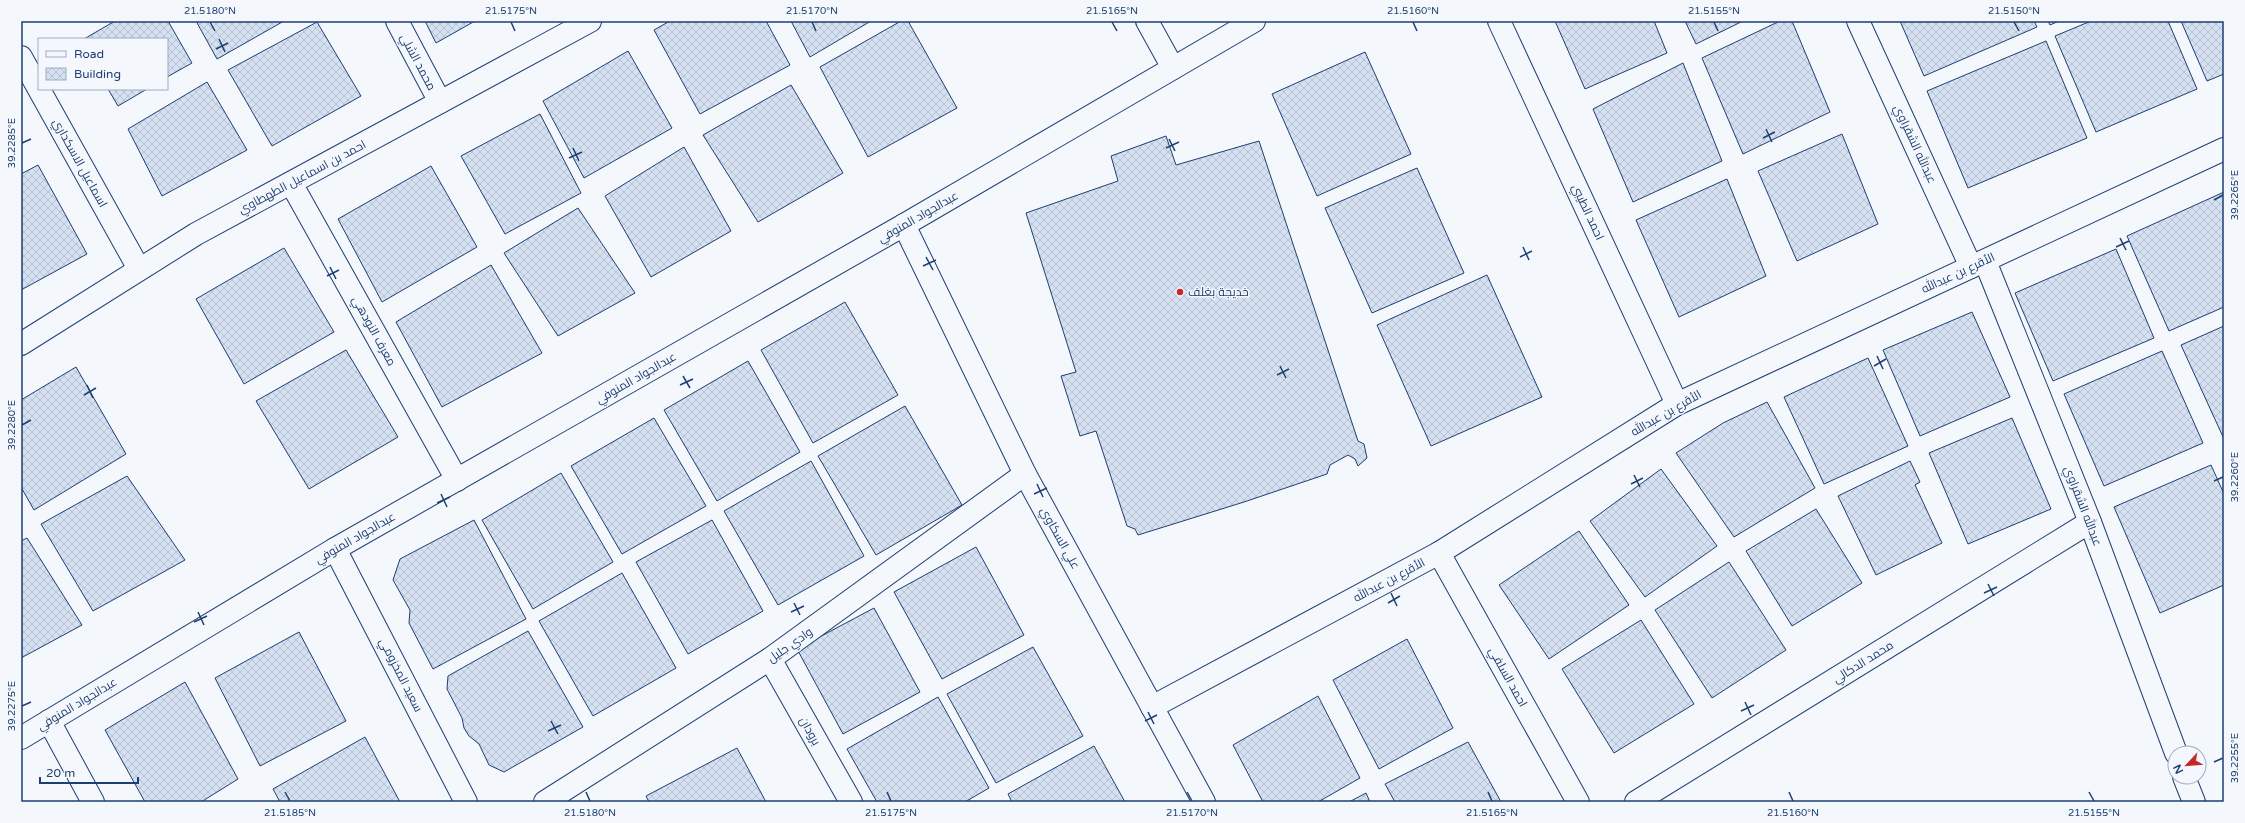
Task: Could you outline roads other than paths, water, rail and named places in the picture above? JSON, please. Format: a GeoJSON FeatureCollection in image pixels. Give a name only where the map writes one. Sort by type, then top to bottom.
{"type":"FeatureCollection","features":[{"type":"Feature","properties":{"kind":"street","name":"محمد الشلي"},"geometry":{"type":"LineString","coordinates":[[397,21],[440,102]]}},
{"type":"Feature","properties":{"kind":"street","name":"احمد بن اسماعيل الطهطاوي"},"geometry":{"type":"LineString","coordinates":[[21,344],[196,234],[590,21]]}},
{"type":"Feature","properties":{"kind":"street"},"geometry":{"type":"LineString","coordinates":[[1147,21],[1173,68]]}},
{"type":"Feature","properties":{"kind":"street","name":"عبدالجواد المنوفي"},"geometry":{"type":"LineString","coordinates":[[21,738],[335,549],[904,225],[1254,21]]}},
{"type":"Feature","properties":{"kind":"street","name":"احمد الطيبي"},"geometry":{"type":"LineString","coordinates":[[1499,21],[1678,404]]}},
{"type":"Feature","properties":{"kind":"street","name":"عبدالله الشقراوي"},"geometry":{"type":"LineString","coordinates":[[1858,21],[1978,264],[2090,522],[2173,745]]}},
{"type":"Feature","properties":{"kind":"street","name":"اسماعيل الاسكداري"},"geometry":{"type":"LineString","coordinates":[[21,57],[38,88]]}},
{"type":"Feature","properties":{"kind":"street","name":"اسماعيل الاسكداري"},"geometry":{"type":"LineString","coordinates":[[39,90],[139,269]]}},
{"type":"Feature","properties":{"kind":"street","name":"الأقرع بن عبدالله"},"geometry":{"type":"LineString","coordinates":[[1152,707],[1439,553],[1678,404],[2224,149]]}},
{"type":"Feature","properties":{"kind":"street","name":"معرف النودهي"},"geometry":{"type":"LineString","coordinates":[[291,182],[457,480]]}},
{"type":"Feature","properties":{"kind":"street","name":"علي السكاوي"},"geometry":{"type":"LineString","coordinates":[[904,225],[1025,474],[1204,802]]}},
{"type":"Feature","properties":{"kind":"street","name":"وادي جليل"},"geometry":{"type":"LineString","coordinates":[[545,802],[770,659],[1025,474]]}},
{"type":"Feature","properties":{"kind":"street","name":"محمد الدكالي"},"geometry":{"type":"LineString","coordinates":[[1636,802],[2090,522]]}},
{"type":"Feature","properties":{"kind":"street","name":"سعيد المخزومي"},"geometry":{"type":"LineString","coordinates":[[335,549],[466,802]]}},
{"type":"Feature","properties":{"kind":"street","name":"احمد السلفي"},"geometry":{"type":"LineString","coordinates":[[1439,553],[1578,802]]}},
{"type":"Feature","properties":{"kind":"street","name":"برودان"},"geometry":{"type":"LineString","coordinates":[[770,659],[851,802]]}},
{"type":"Feature","properties":{"kind":"street"},"geometry":{"type":"LineString","coordinates":[[49,721],[93,802]]}},
{"type":"Feature","properties":{"kind":"street"},"geometry":{"type":"LineString","coordinates":[[2187,785],[2194,802]]}},
{"type":"Feature","properties":{"kind":"place","name":"خديجة بغلف"},"geometry":{"type":"Point","coordinates":[1180,292]}}]}
